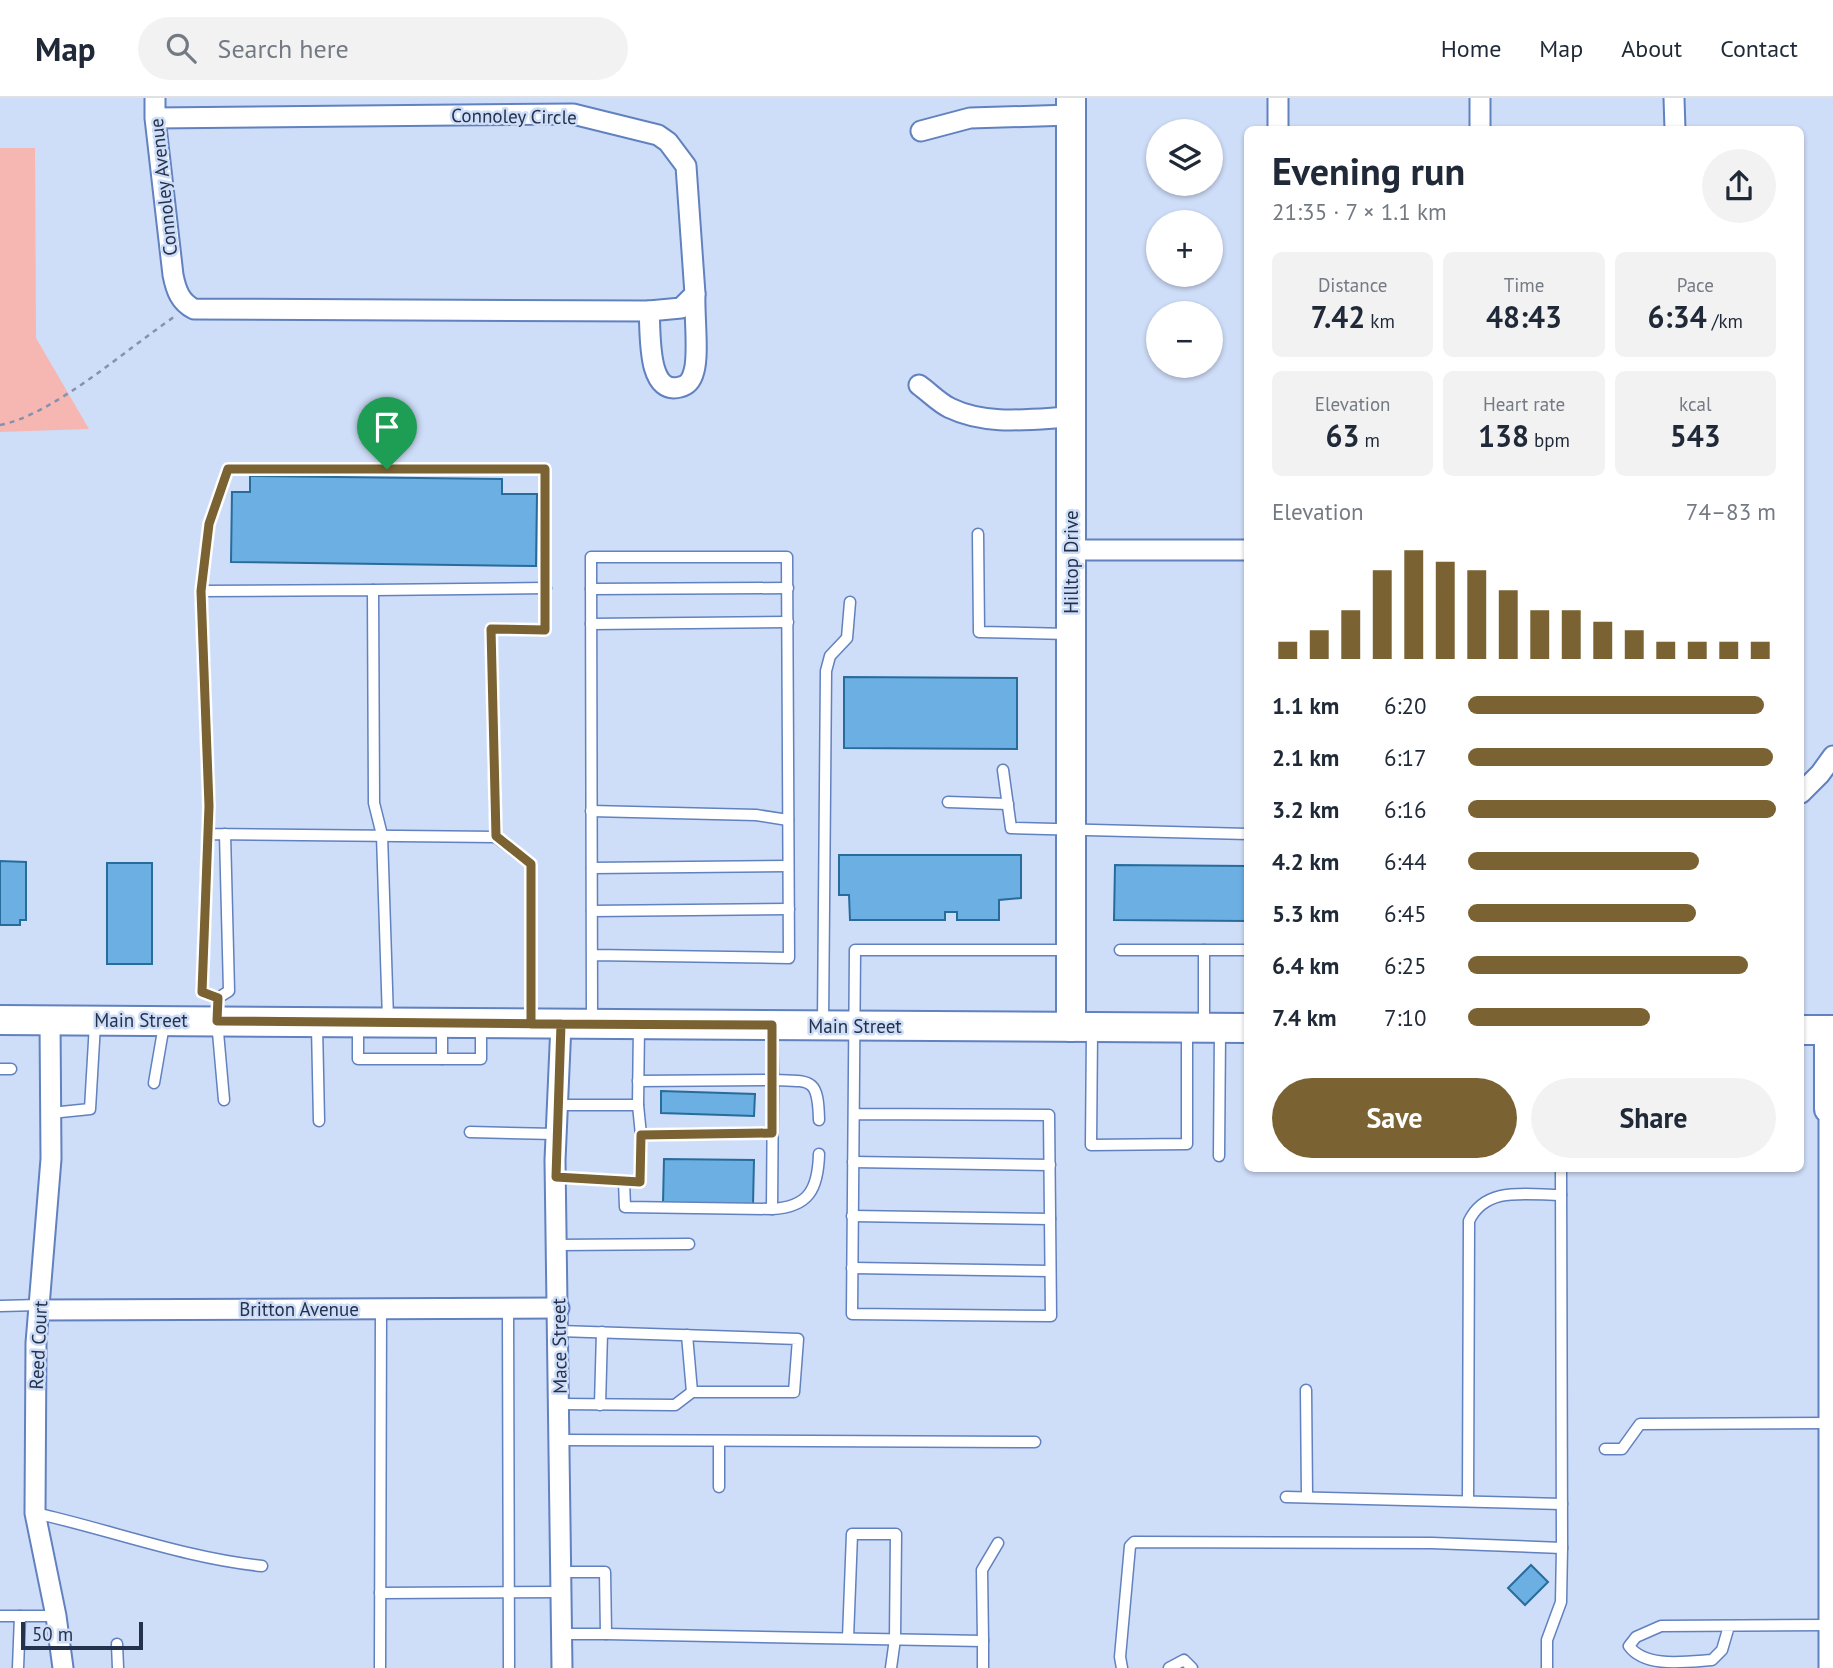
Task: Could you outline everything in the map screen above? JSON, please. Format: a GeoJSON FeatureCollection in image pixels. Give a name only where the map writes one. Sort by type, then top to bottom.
{"type":"FeatureCollection","features":[{"type":"Feature","properties":{"kind":"main road","name":"Hilltop Drive"},"geometry":{"type":"LineString","coordinates":[[1070,106],[1070,950],[1082,1027]]}},
{"type":"Feature","properties":{"kind":"main road","name":"Main Street"},"geometry":{"type":"LineString","coordinates":[[0,1020],[165,1021],[218,1009],[317,1022],[1215,1027]]}},
{"type":"Feature","properties":{"kind":"main road"},"geometry":{"type":"LineString","coordinates":[[1804,1030],[1831,1030],[1831,1109]]}},
{"type":"Feature","properties":{"kind":"street","name":"Connoley Avenue"},"geometry":{"type":"LineString","coordinates":[[155,98],[155,118],[176,290],[183,302],[198,310],[649,311]]}},
{"type":"Feature","properties":{"kind":"street"},"geometry":{"type":"LineString","coordinates":[[1278,98],[1278,126]]}},
{"type":"Feature","properties":{"kind":"street"},"geometry":{"type":"LineString","coordinates":[[1480,98],[1480,126]]}},
{"type":"Feature","properties":{"kind":"street"},"geometry":{"type":"LineString","coordinates":[[1674,98],[1675,126]]}},
{"type":"Feature","properties":{"kind":"street"},"geometry":{"type":"LineString","coordinates":[[921,131],[970,118],[1070,106]]}},
{"type":"Feature","properties":{"kind":"street","name":"Connoley Circle"},"geometry":{"type":"LineString","coordinates":[[155,118],[573,114],[658,135],[668,142],[686,166],[695,294],[695,368],[690,381],[681,387],[664,385],[656,376],[649,311]]}},
{"type":"Feature","properties":{"kind":"street"},"geometry":{"type":"LineString","coordinates":[[649,311],[681,307],[695,294]]}},
{"type":"Feature","properties":{"kind":"street"},"geometry":{"type":"LineString","coordinates":[[919,385],[949,408],[981,418],[1007,420],[1070,417]]}},
{"type":"Feature","properties":{"kind":"street"},"geometry":{"type":"LineString","coordinates":[[1070,550],[1244,550]]}},
{"type":"Feature","properties":{"kind":"street"},"geometry":{"type":"LineString","coordinates":[[1804,790],[1821,774],[1833,756]]}},
{"type":"Feature","properties":{"kind":"street","name":"Reed Court"},"geometry":{"type":"LineString","coordinates":[[50,1020],[51,1159],[36,1343],[36,1513],[57,1616],[63,1668]]}},
{"type":"Feature","properties":{"kind":"street","name":"Mace Street"},"geometry":{"type":"LineString","coordinates":[[561,1024],[556,1177],[562,1668]]}},
{"type":"Feature","properties":{"kind":"street"},"geometry":{"type":"LineString","coordinates":[[1829,1668],[1831,1109]]}},
{"type":"Feature","properties":{"kind":"street","name":"Britton Avenue"},"geometry":{"type":"LineString","coordinates":[[39,1308],[559,1308]]}},
{"type":"Feature","properties":{"kind":"lane"},"geometry":{"type":"LineString","coordinates":[[218,1009],[202,992],[208,834],[201,591],[209,524],[228,469],[545,469],[545,630],[491,629],[496,836]]}},
{"type":"Feature","properties":{"kind":"lane"},"geometry":{"type":"LineString","coordinates":[[978,534],[979,632],[1070,634]]}},
{"type":"Feature","properties":{"kind":"lane"},"geometry":{"type":"LineString","coordinates":[[592,955],[789,958],[787,557],[592,557],[592,589],[592,624],[592,811],[592,868],[592,911],[592,955],[592,1024]]}},
{"type":"Feature","properties":{"kind":"lane"},"geometry":{"type":"LineString","coordinates":[[201,591],[546,588]]}},
{"type":"Feature","properties":{"kind":"lane"},"geometry":{"type":"LineString","coordinates":[[592,589],[788,588]]}},
{"type":"Feature","properties":{"kind":"lane"},"geometry":{"type":"LineString","coordinates":[[373,590],[374,803],[382,835],[388,1023]]}},
{"type":"Feature","properties":{"kind":"lane"},"geometry":{"type":"LineString","coordinates":[[823,1025],[826,671],[830,656],[847,638],[850,602]]}},
{"type":"Feature","properties":{"kind":"lane"},"geometry":{"type":"LineString","coordinates":[[592,624],[788,622]]}},
{"type":"Feature","properties":{"kind":"lane"},"geometry":{"type":"LineString","coordinates":[[1003,770],[1011,828],[1070,832],[1244,834]]}},
{"type":"Feature","properties":{"kind":"lane"},"geometry":{"type":"LineString","coordinates":[[948,802],[1008,804]]}},
{"type":"Feature","properties":{"kind":"lane"},"geometry":{"type":"LineString","coordinates":[[592,811],[756,815],[788,820]]}},
{"type":"Feature","properties":{"kind":"lane"},"geometry":{"type":"LineString","coordinates":[[208,834],[496,836],[531,864],[531,1024]]}},
{"type":"Feature","properties":{"kind":"lane"},"geometry":{"type":"LineString","coordinates":[[224,1100],[218,1009],[229,991],[225,834]]}},
{"type":"Feature","properties":{"kind":"lane"},"geometry":{"type":"LineString","coordinates":[[592,868],[788,866]]}},
{"type":"Feature","properties":{"kind":"lane"},"geometry":{"type":"LineString","coordinates":[[592,911],[789,909]]}},
{"type":"Feature","properties":{"kind":"lane"},"geometry":{"type":"LineString","coordinates":[[854,1114],[1049,1115],[1051,1316],[852,1314],[855,950],[1070,950]]}},
{"type":"Feature","properties":{"kind":"lane"},"geometry":{"type":"LineString","coordinates":[[1119,950],[1244,950]]}},
{"type":"Feature","properties":{"kind":"lane"},"geometry":{"type":"LineString","coordinates":[[1204,950],[1215,1027],[1219,1156]]}},
{"type":"Feature","properties":{"kind":"lane"},"geometry":{"type":"LineString","coordinates":[[51,1114],[90,1109],[95,1020]]}},
{"type":"Feature","properties":{"kind":"lane"},"geometry":{"type":"LineString","coordinates":[[154,1083],[165,1021]]}},
{"type":"Feature","properties":{"kind":"lane"},"geometry":{"type":"LineString","coordinates":[[317,1022],[319,1121]]}},
{"type":"Feature","properties":{"kind":"lane"},"geometry":{"type":"LineString","coordinates":[[358,1022],[358,1059],[481,1059],[481,1023]]}},
{"type":"Feature","properties":{"kind":"lane"},"geometry":{"type":"LineString","coordinates":[[442,1023],[442,1059]]}},
{"type":"Feature","properties":{"kind":"lane"},"geometry":{"type":"LineString","coordinates":[[556,1177],[640,1182],[639,1024]]}},
{"type":"Feature","properties":{"kind":"lane"},"geometry":{"type":"LineString","coordinates":[[772,1025],[772,1209]]}},
{"type":"Feature","properties":{"kind":"lane"},"geometry":{"type":"LineString","coordinates":[[1082,1027],[1091,1145],[1187,1144],[1215,1027]]}},
{"type":"Feature","properties":{"kind":"lane"},"geometry":{"type":"LineString","coordinates":[[638,1081],[797,1081],[812,1085],[818,1093],[819,1120]]}},
{"type":"Feature","properties":{"kind":"lane"},"geometry":{"type":"LineString","coordinates":[[557,1105],[638,1105]]}},
{"type":"Feature","properties":{"kind":"lane"},"geometry":{"type":"LineString","coordinates":[[470,1132],[556,1134]]}},
{"type":"Feature","properties":{"kind":"lane"},"geometry":{"type":"LineString","coordinates":[[641,1135],[772,1133]]}},
{"type":"Feature","properties":{"kind":"lane"},"geometry":{"type":"LineString","coordinates":[[624,1181],[625,1208],[791,1208],[807,1196],[818,1180],[819,1154]]}},
{"type":"Feature","properties":{"kind":"lane"},"geometry":{"type":"LineString","coordinates":[[853,1162],[1050,1165]]}},
{"type":"Feature","properties":{"kind":"lane"},"geometry":{"type":"LineString","coordinates":[[1547,1668],[1547,1640],[1561,1602],[1561,1172]]}},
{"type":"Feature","properties":{"kind":"lane"},"geometry":{"type":"LineString","coordinates":[[1468,1501],[1469,1221],[1479,1206],[1491,1197],[1561,1195]]}},
{"type":"Feature","properties":{"kind":"lane"},"geometry":{"type":"LineString","coordinates":[[852,1216],[1050,1219]]}},
{"type":"Feature","properties":{"kind":"lane"},"geometry":{"type":"LineString","coordinates":[[558,1245],[689,1244]]}},
{"type":"Feature","properties":{"kind":"lane"},"geometry":{"type":"LineString","coordinates":[[852,1268],[1050,1271]]}},
{"type":"Feature","properties":{"kind":"lane"},"geometry":{"type":"LineString","coordinates":[[0,1306],[39,1308]]}},
{"type":"Feature","properties":{"kind":"lane"},"geometry":{"type":"LineString","coordinates":[[380,1668],[381,1308]]}},
{"type":"Feature","properties":{"kind":"lane"},"geometry":{"type":"LineString","coordinates":[[508,1308],[509,1668]]}},
{"type":"Feature","properties":{"kind":"lane"},"geometry":{"type":"LineString","coordinates":[[559,1331],[798,1339],[794,1392],[692,1392],[675,1405],[560,1404]]}},
{"type":"Feature","properties":{"kind":"lane"},"geometry":{"type":"LineString","coordinates":[[600,1405],[602,1332]]}},
{"type":"Feature","properties":{"kind":"lane"},"geometry":{"type":"LineString","coordinates":[[687,1335],[692,1392]]}},
{"type":"Feature","properties":{"kind":"lane"},"geometry":{"type":"LineString","coordinates":[[1306,1390],[1307,1497]]}},
{"type":"Feature","properties":{"kind":"lane"},"geometry":{"type":"LineString","coordinates":[[1605,1449],[1622,1449],[1640,1424],[1829,1423]]}},
{"type":"Feature","properties":{"kind":"lane"},"geometry":{"type":"LineString","coordinates":[[560,1440],[1035,1442]]}},
{"type":"Feature","properties":{"kind":"lane"},"geometry":{"type":"LineString","coordinates":[[719,1441],[719,1487]]}},
{"type":"Feature","properties":{"kind":"lane"},"geometry":{"type":"LineString","coordinates":[[1286,1497],[1562,1504]]}},
{"type":"Feature","properties":{"kind":"lane"},"geometry":{"type":"LineString","coordinates":[[36,1513],[223,1562],[262,1566]]}},
{"type":"Feature","properties":{"kind":"lane"},"geometry":{"type":"LineString","coordinates":[[848,1638],[852,1534],[896,1534],[895,1639],[891,1668]]}},
{"type":"Feature","properties":{"kind":"lane"},"geometry":{"type":"LineString","coordinates":[[1122,1668],[1120,1657],[1130,1546],[1134,1542],[1432,1543],[1562,1548]]}},
{"type":"Feature","properties":{"kind":"lane"},"geometry":{"type":"LineString","coordinates":[[983,1668],[982,1570],[998,1543]]}},
{"type":"Feature","properties":{"kind":"lane"},"geometry":{"type":"LineString","coordinates":[[380,1593],[510,1592],[605,1572],[606,1634]]}},
{"type":"Feature","properties":{"kind":"lane"},"geometry":{"type":"LineString","coordinates":[[0,1616],[57,1616]]}},
{"type":"Feature","properties":{"kind":"lane"},"geometry":{"type":"LineString","coordinates":[[18,1668],[20,1616]]}},
{"type":"Feature","properties":{"kind":"lane"},"geometry":{"type":"LineString","coordinates":[[1729,1626],[1723,1650],[1712,1660],[1645,1663],[1635,1657],[1629,1646],[1636,1637],[1661,1626],[1829,1625]]}},
{"type":"Feature","properties":{"kind":"lane"},"geometry":{"type":"LineString","coordinates":[[562,1634],[983,1641]]}},
{"type":"Feature","properties":{"kind":"lane"},"geometry":{"type":"LineString","coordinates":[[117,1644],[118,1668]]}},
{"type":"Feature","properties":{"kind":"lane"},"geometry":{"type":"LineString","coordinates":[[1169,1668],[1184,1660],[1192,1668]]}},
{"type":"Feature","properties":{"kind":"path"},"geometry":{"type":"LineString","coordinates":[[0,425],[19,422],[40,410],[103,369],[162,325]]}},
{"type":"Feature","properties":{"kind":"shaded area"},"geometry":{"type":"Polygon","coordinates":[[[0,148],[35,148],[36,338],[89,429],[0,432],[0,148]]]}},
{"type":"Feature","properties":{"kind":"building"},"geometry":{"type":"Polygon","coordinates":[[[250,476],[502,479],[502,494],[537,494],[536,566],[231,562],[232,492],[250,492],[250,476]]]}},
{"type":"Feature","properties":{"kind":"building"},"geometry":{"type":"Polygon","coordinates":[[[844,677],[1017,678],[1017,749],[844,748],[844,677]]]}},
{"type":"Feature","properties":{"kind":"building"},"geometry":{"type":"Polygon","coordinates":[[[839,855],[1021,855],[1021,898],[999,900],[999,920],[957,920],[957,912],[945,912],[945,920],[850,920],[849,895],[839,895],[839,855]]]}},
{"type":"Feature","properties":{"kind":"building"},"geometry":{"type":"Polygon","coordinates":[[[0,861],[26,862],[26,920],[20,920],[20,925],[0,925],[0,861]]]}},
{"type":"Feature","properties":{"kind":"building"},"geometry":{"type":"Polygon","coordinates":[[[107,863],[152,863],[152,964],[107,964],[107,863]]]}},
{"type":"Feature","properties":{"kind":"building"},"geometry":{"type":"Polygon","coordinates":[[[1115,865],[1244,866],[1244,921],[1114,920],[1115,865]]]}},
{"type":"Feature","properties":{"kind":"building"},"geometry":{"type":"Polygon","coordinates":[[[661,1091],[755,1094],[754,1116],[661,1113],[661,1091]]]}},
{"type":"Feature","properties":{"kind":"building"},"geometry":{"type":"Polygon","coordinates":[[[664,1159],[754,1160],[753,1205],[663,1203],[664,1159]]]}},
{"type":"Feature","properties":{"kind":"building"},"geometry":{"type":"Polygon","coordinates":[[[1531,1565],[1548,1582],[1525,1605],[1508,1588],[1531,1565]]]}},
{"type":"Feature","properties":{"kind":"route"},"geometry":{"type":"LineString","coordinates":[[387,469],[228,469],[209,524],[201,591],[209,806],[202,992],[218,998],[217,1021],[561,1024],[555,1160],[556,1177],[640,1182],[641,1135],[772,1133],[772,1025],[531,1024],[531,864],[496,836],[491,629],[545,630],[545,469],[387,469]]}}]}
